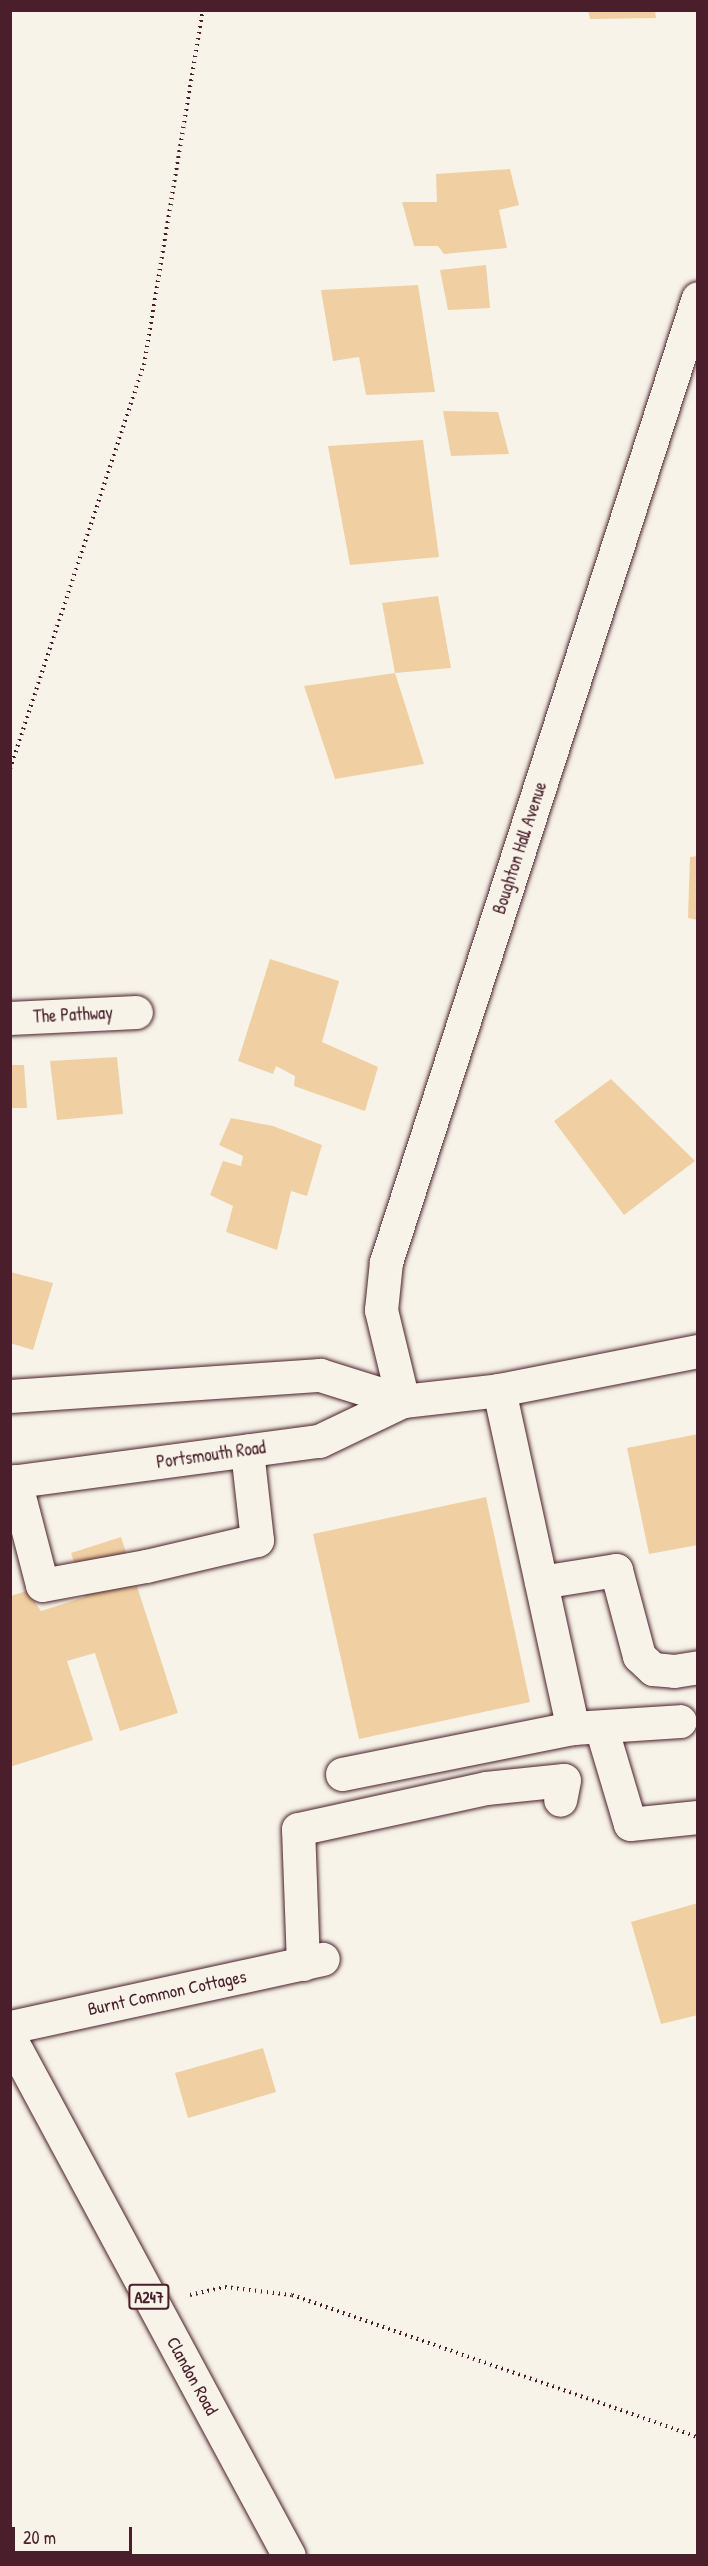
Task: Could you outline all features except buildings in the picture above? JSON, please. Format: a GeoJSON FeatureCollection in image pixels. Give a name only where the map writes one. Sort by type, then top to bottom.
{"type":"FeatureCollection","features":[{"type":"Feature","properties":{"kind":"main road","name":"Boughton Hall Avenue"},"geometry":{"type":"LineString","coordinates":[[403,1401],[381,1310],[386,1262],[698,298]]}},
{"type":"Feature","properties":{"kind":"main road","name":"The Pathway"},"geometry":{"type":"LineString","coordinates":[[10,1018],[136,1012]]}},
{"type":"Feature","properties":{"kind":"main road","name":"Portsmouth Road"},"geometry":{"type":"LineString","coordinates":[[13,1481],[319,1441],[403,1401],[498,1390],[698,1351]]}},
{"type":"Feature","properties":{"kind":"main road","name":"Portsmouth Road"},"geometry":{"type":"LineString","coordinates":[[10,1396],[320,1375],[403,1401]]}},
{"type":"Feature","properties":{"kind":"main road"},"geometry":{"type":"LineString","coordinates":[[498,1390],[541,1582],[587,1727],[630,1824],[698,1817]]}},
{"type":"Feature","properties":{"kind":"main road"},"geometry":{"type":"LineString","coordinates":[[13,1481],[42,1585],[146,1566],[257,1540],[247,1451]]}},
{"type":"Feature","properties":{"kind":"main road"},"geometry":{"type":"LineString","coordinates":[[541,1582],[616,1570],[639,1656],[652,1669],[674,1671],[698,1667]]}},
{"type":"Feature","properties":{"kind":"main road"},"geometry":{"type":"LineString","coordinates":[[342,1774],[587,1727],[680,1721]]}},
{"type":"Feature","properties":{"kind":"main road","name":"Burnt Common Cottages"},"geometry":{"type":"LineString","coordinates":[[10,2027],[313,1962],[298,1830],[486,1788],[564,1780],[560,1800]]}},
{"type":"Feature","properties":{"kind":"main road","name":"Clandon Road"},"geometry":{"type":"LineString","coordinates":[[10,2038],[289,2556]]}},
{"type":"Feature","properties":{"kind":"path"},"geometry":{"type":"LineString","coordinates":[[10,769],[144,365],[203,10]]}},
{"type":"Feature","properties":{"kind":"path"},"geometry":{"type":"LineString","coordinates":[[153,2304],[225,2287],[292,2295],[698,2437]]}}]}
